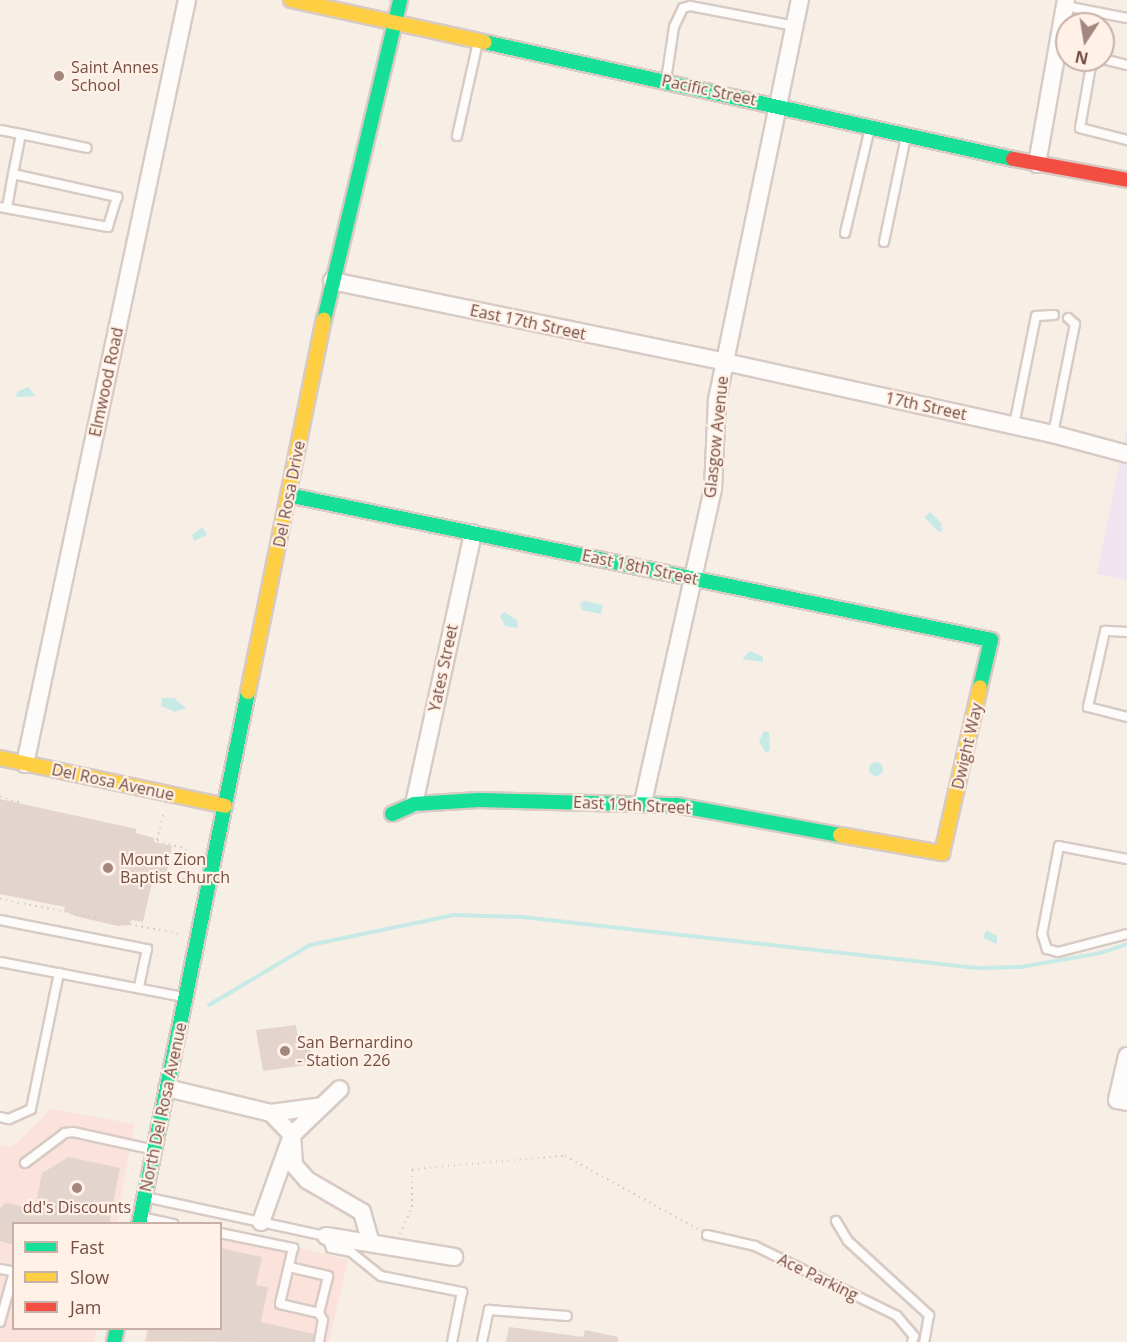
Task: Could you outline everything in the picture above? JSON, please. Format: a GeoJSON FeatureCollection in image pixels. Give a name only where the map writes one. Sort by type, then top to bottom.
{"type":"FeatureCollection","features":[{"type":"Feature","properties":{"kind":"street","name":"Elmwood Road"},"geometry":{"type":"LineString","coordinates":[[25,764],[187,0]]}},
{"type":"Feature","properties":{"kind":"street","name":"Pacific Street"},"geometry":{"type":"LineString","coordinates":[[291,0],[666,80],[1037,164],[1127,180]]}},
{"type":"Feature","properties":{"kind":"street","name":"Del Rosa Drive"},"geometry":{"type":"LineString","coordinates":[[187,994],[332,281],[400,0]]}},
{"type":"Feature","properties":{"kind":"street","name":"Glasgow Avenue"},"geometry":{"type":"LineString","coordinates":[[643,802],[713,489],[717,400],[800,0]]}},
{"type":"Feature","properties":{"kind":"street"},"geometry":{"type":"LineString","coordinates":[[1037,164],[1057,72]]}},
{"type":"Feature","properties":{"kind":"street","name":"East 17th Street"},"geometry":{"type":"LineString","coordinates":[[332,281],[725,362]]}},
{"type":"Feature","properties":{"kind":"street","name":"17th Street"},"geometry":{"type":"LineString","coordinates":[[725,362],[1014,425],[1127,454]]}},
{"type":"Feature","properties":{"kind":"street","name":"East 18th Street"},"geometry":{"type":"LineString","coordinates":[[288,495],[991,640]]}},
{"type":"Feature","properties":{"kind":"street","name":"Yates Street"},"geometry":{"type":"LineString","coordinates":[[414,804],[473,533]]}},
{"type":"Feature","properties":{"kind":"street","name":"Dwight Way"},"geometry":{"type":"LineString","coordinates":[[942,853],[991,640]]}},
{"type":"Feature","properties":{"kind":"street","name":"Del Rosa Avenue"},"geometry":{"type":"LineString","coordinates":[[0,758],[225,806]]}},
{"type":"Feature","properties":{"kind":"street","name":"East 19th Street"},"geometry":{"type":"LineString","coordinates":[[392,814],[414,804],[643,802],[676,805],[942,853]]}},
{"type":"Feature","properties":{"kind":"street","name":"North Del Rosa Avenue"},"geometry":{"type":"LineString","coordinates":[[139,1220],[187,994]]}},
{"type":"Feature","properties":{"kind":"street"},"geometry":{"type":"LineString","coordinates":[[1122,1101],[1127,1056]]}},
{"type":"Feature","properties":{"kind":"street"},"geometry":{"type":"LineString","coordinates":[[167,1088],[271,1113],[322,1106]]}},
{"type":"Feature","properties":{"kind":"street"},"geometry":{"type":"LineString","coordinates":[[261,1222],[292,1135],[340,1089]]}},
{"type":"Feature","properties":{"kind":"street"},"geometry":{"type":"LineString","coordinates":[[271,1113],[292,1135],[294,1166],[307,1180],[362,1212],[371,1243]]}},
{"type":"Feature","properties":{"kind":"street"},"geometry":{"type":"LineString","coordinates":[[326,1236],[454,1257]]}},
{"type":"Feature","properties":{"kind":"lane"},"geometry":{"type":"LineString","coordinates":[[1066,3],[1127,18]]}},
{"type":"Feature","properties":{"kind":"lane"},"geometry":{"type":"LineString","coordinates":[[666,80],[672,33],[683,8],[690,6],[795,26]]}},
{"type":"Feature","properties":{"kind":"lane"},"geometry":{"type":"LineString","coordinates":[[457,136],[478,40]]}},
{"type":"Feature","properties":{"kind":"lane"},"geometry":{"type":"LineString","coordinates":[[1090,72],[1080,128],[1127,140]]}},
{"type":"Feature","properties":{"kind":"lane"},"geometry":{"type":"LineString","coordinates":[[845,233],[870,128]]}},
{"type":"Feature","properties":{"kind":"lane"},"geometry":{"type":"LineString","coordinates":[[0,130],[87,148]]}},
{"type":"Feature","properties":{"kind":"lane"},"geometry":{"type":"LineString","coordinates":[[13,174],[117,197],[108,227],[3,207],[13,174],[21,134]]}},
{"type":"Feature","properties":{"kind":"lane"},"geometry":{"type":"LineString","coordinates":[[884,242],[907,136]]}},
{"type":"Feature","properties":{"kind":"lane"},"geometry":{"type":"LineString","coordinates":[[1014,425],[1036,316],[1054,315]]}},
{"type":"Feature","properties":{"kind":"lane"},"geometry":{"type":"LineString","coordinates":[[1053,434],[1075,324],[1068,318]]}},
{"type":"Feature","properties":{"kind":"lane"},"geometry":{"type":"LineString","coordinates":[[1127,632],[1105,631],[1088,706],[1127,717]]}},
{"type":"Feature","properties":{"kind":"lane"},"geometry":{"type":"LineString","coordinates":[[1127,859],[1059,846],[1042,934],[1047,949],[1058,952],[1127,934]]}},
{"type":"Feature","properties":{"kind":"lane"},"geometry":{"type":"LineString","coordinates":[[0,920],[147,949],[140,988]]}},
{"type":"Feature","properties":{"kind":"lane"},"geometry":{"type":"LineString","coordinates":[[0,962],[140,988],[187,994]]}},
{"type":"Feature","properties":{"kind":"lane"},"geometry":{"type":"LineString","coordinates":[[0,1117],[9,1119],[31,1109],[59,973]]}},
{"type":"Feature","properties":{"kind":"lane"},"geometry":{"type":"LineString","coordinates":[[25,1163],[65,1133],[73,1132],[154,1150]]}},
{"type":"Feature","properties":{"kind":"lane"},"geometry":{"type":"LineString","coordinates":[[144,1197],[326,1236],[331,1248],[351,1252],[381,1276],[462,1292],[452,1342]]}},
{"type":"Feature","properties":{"kind":"lane"},"geometry":{"type":"LineString","coordinates":[[139,1220],[156,1222]]}},
{"type":"Feature","properties":{"kind":"lane"},"geometry":{"type":"LineString","coordinates":[[836,1221],[848,1241],[929,1315],[924,1342]]}},
{"type":"Feature","properties":{"kind":"lane"},"geometry":{"type":"LineString","coordinates":[[222,1233],[293,1248],[280,1304],[319,1313]]}},
{"type":"Feature","properties":{"kind":"lane","name":"Ace Parking"},"geometry":{"type":"LineString","coordinates":[[707,1235],[755,1246],[897,1316],[914,1336],[912,1342]]}},
{"type":"Feature","properties":{"kind":"lane"},"geometry":{"type":"LineString","coordinates":[[289,1267],[328,1276],[319,1313],[323,1320],[319,1342]]}},
{"type":"Feature","properties":{"kind":"lane"},"geometry":{"type":"LineString","coordinates":[[0,1269],[12,1271],[0,1322]]}},
{"type":"Feature","properties":{"kind":"lane"},"geometry":{"type":"LineString","coordinates":[[482,1342],[489,1310],[567,1316]]}},
{"type":"Feature","properties":{"kind":"path"},"geometry":{"type":"LineString","coordinates":[[0,797],[19,802]]}},
{"type":"Feature","properties":{"kind":"path"},"geometry":{"type":"LineString","coordinates":[[163,815],[157,841],[186,849],[180,873],[186,883]]}},
{"type":"Feature","properties":{"kind":"path"},"geometry":{"type":"LineString","coordinates":[[166,879],[193,884]]}},
{"type":"Feature","properties":{"kind":"path"},"geometry":{"type":"LineString","coordinates":[[0,899],[182,935]]}},
{"type":"Feature","properties":{"kind":"path"},"geometry":{"type":"LineString","coordinates":[[394,1247],[412,1207],[412,1169],[566,1156],[707,1235]]}},
{"type":"Feature","properties":{"kind":"shaded area"},"geometry":{"type":"Polygon","coordinates":[[[1127,426],[1127,580],[1097,574],[1127,426]]]}},
{"type":"Feature","properties":{"kind":"shaded area"},"geometry":{"type":"Polygon","coordinates":[[[51,1109],[134,1124],[117,1222],[12,1222],[12,1330],[97,1330],[94,1342],[0,1342],[0,1144],[12,1147],[51,1109]]]}},
{"type":"Feature","properties":{"kind":"shaded area"},"geometry":{"type":"Polygon","coordinates":[[[222,1228],[348,1260],[329,1342],[144,1342],[147,1330],[222,1330],[222,1228]]]}},
{"type":"Feature","properties":{"kind":"water"},"geometry":{"type":"Polygon","coordinates":[[[28,387],[36,396],[16,397],[17,392],[28,387]]]}},
{"type":"Feature","properties":{"kind":"water"},"geometry":{"type":"Polygon","coordinates":[[[930,512],[941,523],[942,531],[939,532],[924,517],[930,512]]]}},
{"type":"Feature","properties":{"kind":"water"},"geometry":{"type":"Polygon","coordinates":[[[203,527],[207,535],[194,541],[192,535],[203,527]]]}},
{"type":"Feature","properties":{"kind":"water"},"geometry":{"type":"Polygon","coordinates":[[[585,601],[603,605],[601,614],[582,610],[580,603],[585,601]]]}},
{"type":"Feature","properties":{"kind":"water"},"geometry":{"type":"Polygon","coordinates":[[[504,612],[517,620],[518,628],[505,626],[500,616],[504,612]]]}},
{"type":"Feature","properties":{"kind":"water"},"geometry":{"type":"Polygon","coordinates":[[[750,651],[763,657],[763,662],[742,659],[750,651]]]}},
{"type":"Feature","properties":{"kind":"water"},"geometry":{"type":"Polygon","coordinates":[[[162,698],[174,698],[186,708],[175,712],[161,706],[162,698]]]}},
{"type":"Feature","properties":{"kind":"water"},"geometry":{"type":"Polygon","coordinates":[[[764,731],[769,732],[770,750],[766,753],[759,742],[764,731]]]}},
{"type":"Feature","properties":{"kind":"water"},"geometry":{"type":"Polygon","coordinates":[[[873,762],[879,762],[883,769],[879,776],[873,776],[869,772],[869,766],[873,762]]]}},
{"type":"Feature","properties":{"kind":"water"},"geometry":{"type":"Polygon","coordinates":[[[986,930],[997,936],[997,944],[983,938],[986,930]]]}},
{"type":"Feature","properties":{"kind":"building"},"geometry":{"type":"Polygon","coordinates":[[[0,799],[136,829],[136,833],[154,838],[154,842],[172,846],[165,882],[153,878],[143,922],[131,920],[130,925],[118,926],[75,916],[64,911],[65,907],[0,894],[0,799]]]}},
{"type":"Feature","properties":{"kind":"building","name":"San Bernardino - Station 226"},"geometry":{"type":"Polygon","coordinates":[[[296,1025],[299,1047],[310,1046],[313,1064],[263,1071],[256,1030],[296,1025]]]}},
{"type":"Feature","properties":{"kind":"building","name":"dd's Discounts"},"geometry":{"type":"Polygon","coordinates":[[[69,1157],[120,1168],[109,1222],[12,1222],[12,1244],[0,1241],[0,1208],[6,1203],[35,1209],[42,1173],[69,1157]]]}},
{"type":"Feature","properties":{"kind":"building"},"geometry":{"type":"Polygon","coordinates":[[[222,1248],[262,1257],[256,1285],[268,1287],[261,1322],[314,1334],[313,1342],[146,1341],[148,1330],[222,1330],[222,1248]]]}},
{"type":"Feature","properties":{"kind":"building"},"geometry":{"type":"Polygon","coordinates":[[[509,1327],[583,1337],[585,1330],[618,1337],[618,1342],[506,1342],[509,1327]]]}},
{"type":"Feature","properties":{"kind":"waterway"},"geometry":{"type":"LineString","coordinates":[[209,1005],[310,945],[454,915],[522,917],[980,968],[1021,967],[1100,953],[1127,944]]}},
{"type":"Feature","properties":{"kind":"traffic: fast"},"geometry":{"type":"LineString","coordinates":[[324,320],[400,0]]}},
{"type":"Feature","properties":{"kind":"traffic: fast"},"geometry":{"type":"LineString","coordinates":[[484,42],[1013,159]]}},
{"type":"Feature","properties":{"kind":"traffic: fast"},"geometry":{"type":"LineString","coordinates":[[288,495],[991,640],[980,687]]}},
{"type":"Feature","properties":{"kind":"traffic: fast"},"geometry":{"type":"LineString","coordinates":[[139,1222],[248,692]]}},
{"type":"Feature","properties":{"kind":"traffic: fast"},"geometry":{"type":"LineString","coordinates":[[392,814],[414,804],[479,800],[676,805],[840,835]]}},
{"type":"Feature","properties":{"kind":"traffic: fast"},"geometry":{"type":"LineString","coordinates":[[114,1342],[117,1330]]}},
{"type":"Feature","properties":{"kind":"traffic: slow"},"geometry":{"type":"LineString","coordinates":[[291,0],[484,42]]}},
{"type":"Feature","properties":{"kind":"traffic: slow"},"geometry":{"type":"LineString","coordinates":[[248,692],[324,320]]}},
{"type":"Feature","properties":{"kind":"traffic: slow"},"geometry":{"type":"LineString","coordinates":[[840,835],[942,853],[980,687]]}},
{"type":"Feature","properties":{"kind":"traffic: slow"},"geometry":{"type":"LineString","coordinates":[[0,758],[225,806]]}},
{"type":"Feature","properties":{"kind":"traffic: jam"},"geometry":{"type":"LineString","coordinates":[[1013,159],[1127,180]]}},
{"type":"Feature","properties":{"kind":"place","name":"Saint Annes School"},"geometry":{"type":"Point","coordinates":[59,76]}},
{"type":"Feature","properties":{"kind":"place","name":"Mount Zion Baptist Church"},"geometry":{"type":"Point","coordinates":[108,868]}},
{"type":"Feature","properties":{"kind":"place","name":"San Bernardino - Station 226"},"geometry":{"type":"Point","coordinates":[285,1051]}},
{"type":"Feature","properties":{"kind":"place","name":"dd's Discounts"},"geometry":{"type":"Point","coordinates":[77,1188]}}]}
